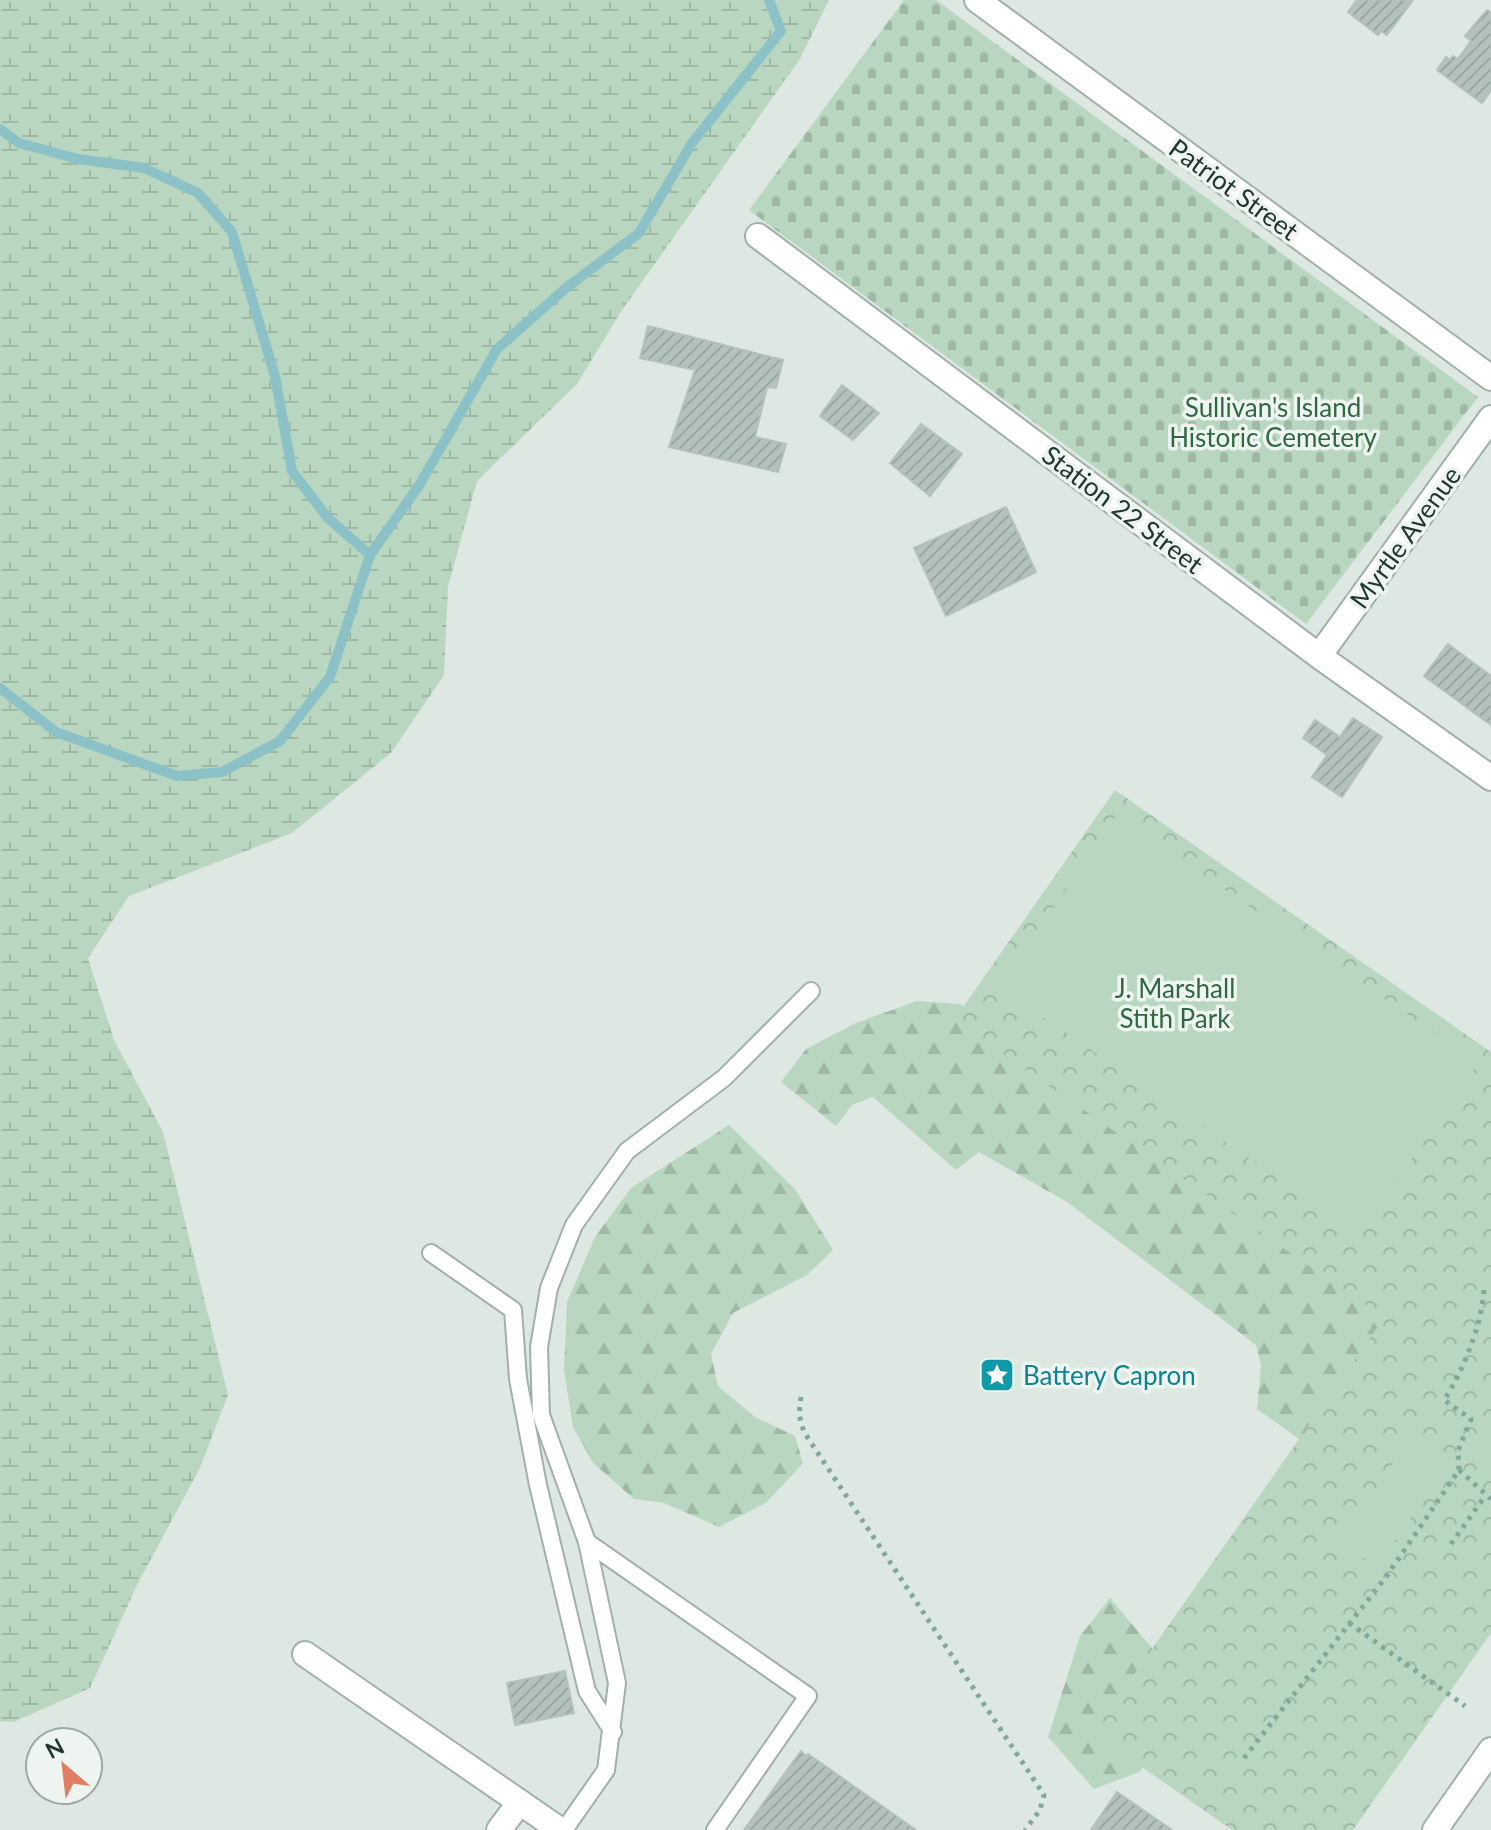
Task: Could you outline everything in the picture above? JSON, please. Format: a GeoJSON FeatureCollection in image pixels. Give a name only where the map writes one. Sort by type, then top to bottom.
{"type":"FeatureCollection","features":[{"type":"Feature","properties":{"kind":"street","name":"Patriot Street"},"geometry":{"type":"LineString","coordinates":[[977,0],[1491,378]]}},
{"type":"Feature","properties":{"kind":"street","name":"Station 22 Street"},"geometry":{"type":"LineString","coordinates":[[758,236],[1319,656],[1491,778]]}},
{"type":"Feature","properties":{"kind":"street","name":"Myrtle Avenue"},"geometry":{"type":"LineString","coordinates":[[1319,656],[1491,418]]}},
{"type":"Feature","properties":{"kind":"street"},"geometry":{"type":"LineString","coordinates":[[305,1654],[562,1830]]}},
{"type":"Feature","properties":{"kind":"street"},"geometry":{"type":"LineString","coordinates":[[1435,1830],[1491,1750]]}},
{"type":"Feature","properties":{"kind":"street"},"geometry":{"type":"LineString","coordinates":[[499,1830],[520,1802]]}},
{"type":"Feature","properties":{"kind":"lane"},"geometry":{"type":"LineString","coordinates":[[562,1830],[606,1770],[617,1683],[587,1542],[541,1415],[539,1347],[549,1288],[574,1225],[627,1151],[724,1078],[811,991]]}},
{"type":"Feature","properties":{"kind":"lane"},"geometry":{"type":"LineString","coordinates":[[431,1253],[513,1310],[520,1388],[587,1691],[613,1732]]}},
{"type":"Feature","properties":{"kind":"lane"},"geometry":{"type":"LineString","coordinates":[[587,1542],[808,1696],[715,1830]]}},
{"type":"Feature","properties":{"kind":"path"},"geometry":{"type":"LineString","coordinates":[[1244,1758],[1386,1577],[1459,1470],[1458,1451],[1471,1419],[1444,1400],[1460,1378],[1466,1352],[1484,1305],[1484,1287]]}},
{"type":"Feature","properties":{"kind":"path"},"geometry":{"type":"LineString","coordinates":[[801,1397],[799,1415],[804,1432],[1044,1795],[1040,1810],[1025,1830]]}},
{"type":"Feature","properties":{"kind":"path"},"geometry":{"type":"LineString","coordinates":[[1451,1544],[1488,1498],[1459,1470]]}},
{"type":"Feature","properties":{"kind":"path"},"geometry":{"type":"LineString","coordinates":[[1349,1623],[1465,1706]]}},
{"type":"Feature","properties":{"kind":"green space"},"geometry":{"type":"Polygon","coordinates":[[[0,0],[829,0],[800,59],[622,310],[577,384],[477,481],[448,587],[444,675],[391,753],[292,833],[129,896],[88,958],[114,1040],[163,1132],[228,1395],[200,1468],[137,1585],[90,1688],[14,1722],[0,1721],[0,0]]]}},
{"type":"Feature","properties":{"kind":"green space","name":"Sullivan's Island Historic Cemetery"},"geometry":{"type":"Polygon","coordinates":[[[904,0],[936,0],[1478,397],[1306,624],[749,210],[904,0]]]}},
{"type":"Feature","properties":{"kind":"green space","name":"J. Marshall Stith Park"},"geometry":{"type":"Polygon","coordinates":[[[1115,790],[1491,1052],[1491,1633],[1353,1830],[1232,1830],[1093,1733],[1384,1318],[954,1020],[1115,790]]]}},
{"type":"Feature","properties":{"kind":"green space"},"geometry":{"type":"Polygon","coordinates":[[[1117,816],[1478,1063],[1360,1234],[999,987],[1117,816]]]}},
{"type":"Feature","properties":{"kind":"green space"},"geometry":{"type":"Polygon","coordinates":[[[917,1001],[960,1004],[1038,1045],[1404,1305],[1331,1462],[1257,1409],[1261,1365],[1256,1345],[1067,1202],[979,1152],[956,1170],[873,1097],[852,1105],[836,1126],[781,1082],[806,1049],[856,1023],[917,1001]]]}},
{"type":"Feature","properties":{"kind":"green space"},"geometry":{"type":"Polygon","coordinates":[[[729,1125],[795,1189],[833,1250],[807,1275],[733,1313],[711,1354],[718,1386],[755,1417],[795,1436],[803,1463],[767,1502],[719,1527],[664,1503],[634,1499],[593,1463],[573,1427],[564,1370],[567,1302],[595,1237],[631,1188],[729,1125]]]}},
{"type":"Feature","properties":{"kind":"green space"},"geometry":{"type":"Polygon","coordinates":[[[1491,1414],[1491,1465],[1467,1448],[1491,1414]]]}},
{"type":"Feature","properties":{"kind":"green space"},"geometry":{"type":"Polygon","coordinates":[[[1415,1432],[1452,1458],[1377,1567],[1339,1541],[1415,1432]]]}},
{"type":"Feature","properties":{"kind":"green space"},"geometry":{"type":"Polygon","coordinates":[[[1110,1598],[1178,1679],[1191,1714],[1139,1772],[1094,1789],[1048,1737],[1080,1636],[1110,1598]]]}},
{"type":"Feature","properties":{"kind":"building"},"geometry":{"type":"Polygon","coordinates":[[[1357,0],[1413,0],[1387,35],[1381,31],[1378,35],[1348,12],[1357,0]]]}},
{"type":"Feature","properties":{"kind":"building"},"geometry":{"type":"Polygon","coordinates":[[[1487,10],[1491,13],[1491,90],[1482,103],[1437,70],[1446,57],[1458,59],[1471,41],[1465,36],[1487,10]]]}},
{"type":"Feature","properties":{"kind":"building"},"geometry":{"type":"Polygon","coordinates":[[[648,326],[783,360],[776,388],[767,387],[755,437],[786,444],[778,472],[669,447],[695,370],[640,358],[648,326]]]}},
{"type":"Feature","properties":{"kind":"building"},"geometry":{"type":"Polygon","coordinates":[[[842,385],[879,413],[853,440],[820,416],[842,385]]]}},
{"type":"Feature","properties":{"kind":"building"},"geometry":{"type":"Polygon","coordinates":[[[921,424],[962,454],[930,496],[890,463],[921,424]]]}},
{"type":"Feature","properties":{"kind":"building"},"geometry":{"type":"Polygon","coordinates":[[[1006,507],[1036,572],[946,616],[914,548],[1006,507]]]}},
{"type":"Feature","properties":{"kind":"building"},"geometry":{"type":"Polygon","coordinates":[[[1448,644],[1491,676],[1491,725],[1424,676],[1448,644]]]}},
{"type":"Feature","properties":{"kind":"building"},"geometry":{"type":"Polygon","coordinates":[[[1353,718],[1382,737],[1342,797],[1312,777],[1327,755],[1303,738],[1315,720],[1340,737],[1353,718]]]}},
{"type":"Feature","properties":{"kind":"building"},"geometry":{"type":"Polygon","coordinates":[[[565,1671],[574,1713],[515,1725],[507,1683],[565,1671]]]}},
{"type":"Feature","properties":{"kind":"building"},"geometry":{"type":"Polygon","coordinates":[[[801,1751],[806,1756],[808,1754],[916,1830],[744,1830],[801,1751]]]}},
{"type":"Feature","properties":{"kind":"building"},"geometry":{"type":"Polygon","coordinates":[[[1117,1792],[1172,1830],[1091,1830],[1117,1792]]]}},
{"type":"Feature","properties":{"kind":"waterway"},"geometry":{"type":"LineString","coordinates":[[0,688],[56,732],[177,776],[222,772],[280,741],[330,677],[370,555],[420,484],[497,349],[566,288],[639,233],[692,143],[781,31],[769,0]]}},
{"type":"Feature","properties":{"kind":"waterway"},"geometry":{"type":"LineString","coordinates":[[0,129],[19,143],[78,159],[144,168],[198,193],[232,232],[275,376],[292,471],[327,517],[370,555]]}},
{"type":"Feature","properties":{"kind":"place","name":"Battery Capron"},"geometry":{"type":"Point","coordinates":[997,1375]}}]}
